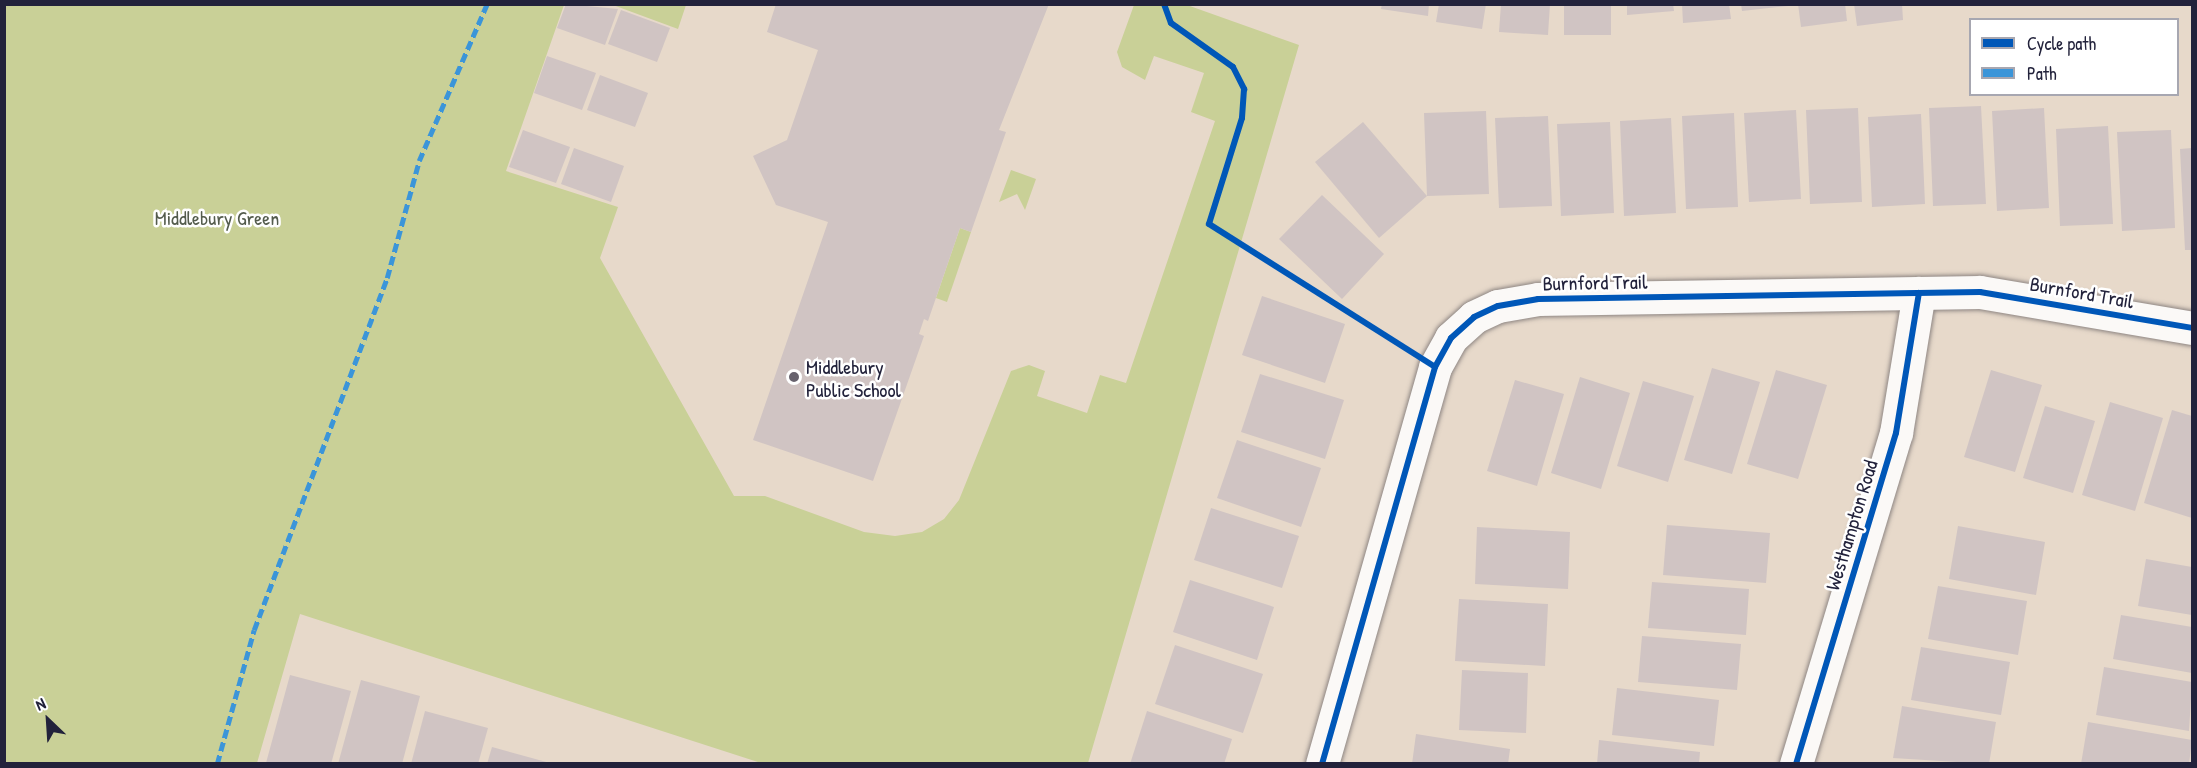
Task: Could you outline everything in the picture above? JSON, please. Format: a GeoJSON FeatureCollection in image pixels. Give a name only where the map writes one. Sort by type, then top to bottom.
{"type":"FeatureCollection","features":[{"type":"Feature","properties":{"kind":"street","name":"Burnford Trail"},"geometry":{"type":"LineString","coordinates":[[1322,764],[1436,367],[1450,338],[1474,317],[1498,306],[1538,299],[1980,292],[2193,328]]}},
{"type":"Feature","properties":{"kind":"street","name":"Westhampton Road"},"geometry":{"type":"LineString","coordinates":[[1796,764],[1896,433],[1919,293]]}},
{"type":"Feature","properties":{"kind":"green space","name":"Middlebury Green"},"geometry":{"type":"Polygon","coordinates":[[[4,5],[564,5],[506,171],[618,207],[600,258],[734,496],[765,496],[864,532],[895,536],[922,532],[944,519],[959,500],[1011,371],[1029,365],[1045,371],[1037,396],[1087,413],[1100,375],[1126,383],[1215,121],[1191,112],[1204,73],[1154,56],[1145,80],[1122,67],[1117,52],[1134,5],[1187,5],[1299,45],[1088,763],[761,763],[300,614],[257,763],[5,763],[4,5]]]}},
{"type":"Feature","properties":{"kind":"green space"},"geometry":{"type":"Polygon","coordinates":[[[613,5],[686,5],[678,29],[613,5]]]}},
{"type":"Feature","properties":{"kind":"green space"},"geometry":{"type":"Polygon","coordinates":[[[1011,170],[1036,179],[1025,210],[1017,194],[999,202],[1011,170]]]}},
{"type":"Feature","properties":{"kind":"green space"},"geometry":{"type":"Polygon","coordinates":[[[960,228],[971,232],[947,302],[936,298],[960,228]]]}},
{"type":"Feature","properties":{"kind":"building"},"geometry":{"type":"Polygon","coordinates":[[[566,4],[618,9],[605,45],[557,28],[566,4]]]}},
{"type":"Feature","properties":{"kind":"building"},"geometry":{"type":"Polygon","coordinates":[[[776,4],[1049,4],[999,130],[1006,132],[971,232],[960,228],[928,321],[924,319],[919,334],[924,336],[873,481],[753,440],[828,222],[776,205],[753,156],[787,140],[818,50],[767,32],[776,4]]]}},
{"type":"Feature","properties":{"kind":"building"},"geometry":{"type":"Polygon","coordinates":[[[1382,4],[1429,4],[1428,16],[1381,9],[1382,4]]]}},
{"type":"Feature","properties":{"kind":"building"},"geometry":{"type":"Polygon","coordinates":[[[1439,4],[1486,4],[1482,29],[1436,22],[1439,4]]]}},
{"type":"Feature","properties":{"kind":"building"},"geometry":{"type":"Polygon","coordinates":[[[1501,4],[1550,4],[1548,35],[1499,32],[1501,4]]]}},
{"type":"Feature","properties":{"kind":"building"},"geometry":{"type":"Polygon","coordinates":[[[1564,4],[1611,4],[1611,35],[1564,35],[1564,4]]]}},
{"type":"Feature","properties":{"kind":"building"},"geometry":{"type":"Polygon","coordinates":[[[1627,4],[1673,4],[1674,11],[1627,15],[1627,4]]]}},
{"type":"Feature","properties":{"kind":"building"},"geometry":{"type":"Polygon","coordinates":[[[1682,4],[1729,4],[1731,19],[1683,23],[1682,4]]]}},
{"type":"Feature","properties":{"kind":"building"},"geometry":{"type":"Polygon","coordinates":[[[1741,4],[1788,4],[1788,6],[1742,11],[1741,4]]]}},
{"type":"Feature","properties":{"kind":"building"},"geometry":{"type":"Polygon","coordinates":[[[1798,4],[1845,4],[1847,21],[1801,27],[1798,4]]]}},
{"type":"Feature","properties":{"kind":"building"},"geometry":{"type":"Polygon","coordinates":[[[1854,4],[1902,4],[1903,20],[1857,26],[1854,4]]]}},
{"type":"Feature","properties":{"kind":"building"},"geometry":{"type":"Polygon","coordinates":[[[621,10],[670,28],[657,62],[608,44],[621,10]]]}},
{"type":"Feature","properties":{"kind":"building"},"geometry":{"type":"Polygon","coordinates":[[[547,56],[596,73],[582,110],[534,93],[547,56]]]}},
{"type":"Feature","properties":{"kind":"building"},"geometry":{"type":"Polygon","coordinates":[[[600,75],[648,93],[635,127],[587,110],[600,75]]]}},
{"type":"Feature","properties":{"kind":"building"},"geometry":{"type":"Polygon","coordinates":[[[1981,106],[1986,204],[1933,206],[1929,108],[1981,106]]]}},
{"type":"Feature","properties":{"kind":"building"},"geometry":{"type":"Polygon","coordinates":[[[1858,108],[1862,202],[1810,204],[1806,110],[1858,108]]]}},
{"type":"Feature","properties":{"kind":"building"},"geometry":{"type":"Polygon","coordinates":[[[2044,108],[2049,208],[1997,211],[1992,111],[2044,108]]]}},
{"type":"Feature","properties":{"kind":"building"},"geometry":{"type":"Polygon","coordinates":[[[1796,110],[1801,199],[1749,202],[1744,113],[1796,110]]]}},
{"type":"Feature","properties":{"kind":"building"},"geometry":{"type":"Polygon","coordinates":[[[1486,111],[1489,194],[1427,196],[1424,113],[1486,111]]]}},
{"type":"Feature","properties":{"kind":"building"},"geometry":{"type":"Polygon","coordinates":[[[1734,113],[1738,207],[1686,209],[1682,116],[1734,113]]]}},
{"type":"Feature","properties":{"kind":"building"},"geometry":{"type":"Polygon","coordinates":[[[1921,114],[1925,204],[1872,207],[1868,117],[1921,114]]]}},
{"type":"Feature","properties":{"kind":"building"},"geometry":{"type":"Polygon","coordinates":[[[1548,116],[1552,206],[1499,208],[1495,118],[1548,116]]]}},
{"type":"Feature","properties":{"kind":"building"},"geometry":{"type":"Polygon","coordinates":[[[1671,118],[1676,213],[1624,216],[1620,121],[1671,118]]]}},
{"type":"Feature","properties":{"kind":"building"},"geometry":{"type":"Polygon","coordinates":[[[1363,122],[1427,196],[1379,238],[1315,162],[1363,122]]]}},
{"type":"Feature","properties":{"kind":"building"},"geometry":{"type":"Polygon","coordinates":[[[1610,122],[1614,213],[1561,216],[1557,124],[1610,122]]]}},
{"type":"Feature","properties":{"kind":"building"},"geometry":{"type":"Polygon","coordinates":[[[2108,126],[2113,224],[2060,226],[2056,129],[2108,126]]]}},
{"type":"Feature","properties":{"kind":"building"},"geometry":{"type":"Polygon","coordinates":[[[523,130],[570,147],[556,183],[509,167],[523,130]]]}},
{"type":"Feature","properties":{"kind":"building"},"geometry":{"type":"Polygon","coordinates":[[[2171,130],[2175,228],[2122,231],[2117,132],[2171,130]]]}},
{"type":"Feature","properties":{"kind":"building"},"geometry":{"type":"Polygon","coordinates":[[[574,148],[624,166],[611,202],[561,184],[574,148]]]}},
{"type":"Feature","properties":{"kind":"building"},"geometry":{"type":"Polygon","coordinates":[[[2192,148],[2192,250],[2185,250],[2180,149],[2192,148]]]}},
{"type":"Feature","properties":{"kind":"building"},"geometry":{"type":"Polygon","coordinates":[[[1322,195],[1384,254],[1342,299],[1279,239],[1322,195]]]}},
{"type":"Feature","properties":{"kind":"building"},"geometry":{"type":"Polygon","coordinates":[[[1262,296],[1345,324],[1325,383],[1242,355],[1262,296]]]}},
{"type":"Feature","properties":{"kind":"building"},"geometry":{"type":"Polygon","coordinates":[[[1712,368],[1760,382],[1732,474],[1684,460],[1712,368]]]}},
{"type":"Feature","properties":{"kind":"building"},"geometry":{"type":"Polygon","coordinates":[[[1776,370],[1827,385],[1798,479],[1747,464],[1776,370]]]}},
{"type":"Feature","properties":{"kind":"building"},"geometry":{"type":"Polygon","coordinates":[[[1991,370],[2042,385],[2015,472],[1964,457],[1991,370]]]}},
{"type":"Feature","properties":{"kind":"building"},"geometry":{"type":"Polygon","coordinates":[[[1260,374],[1344,400],[1325,459],[1241,432],[1260,374]]]}},
{"type":"Feature","properties":{"kind":"building"},"geometry":{"type":"Polygon","coordinates":[[[1580,377],[1630,393],[1601,489],[1551,473],[1580,377]]]}},
{"type":"Feature","properties":{"kind":"building"},"geometry":{"type":"Polygon","coordinates":[[[1515,380],[1564,394],[1537,486],[1487,471],[1515,380]]]}},
{"type":"Feature","properties":{"kind":"building"},"geometry":{"type":"Polygon","coordinates":[[[1643,381],[1694,396],[1668,482],[1617,466],[1643,381]]]}},
{"type":"Feature","properties":{"kind":"building"},"geometry":{"type":"Polygon","coordinates":[[[2110,402],[2163,418],[2135,511],[2082,495],[2110,402]]]}},
{"type":"Feature","properties":{"kind":"building"},"geometry":{"type":"Polygon","coordinates":[[[2045,406],[2095,421],[2073,493],[2023,478],[2045,406]]]}},
{"type":"Feature","properties":{"kind":"building"},"geometry":{"type":"Polygon","coordinates":[[[2172,410],[2192,416],[2192,518],[2144,503],[2172,410]]]}},
{"type":"Feature","properties":{"kind":"building"},"geometry":{"type":"Polygon","coordinates":[[[1237,440],[1321,468],[1301,527],[1217,498],[1237,440]]]}},
{"type":"Feature","properties":{"kind":"building"},"geometry":{"type":"Polygon","coordinates":[[[1211,508],[1299,536],[1282,588],[1194,560],[1211,508]]]}},
{"type":"Feature","properties":{"kind":"building"},"geometry":{"type":"Polygon","coordinates":[[[1667,525],[1770,533],[1766,583],[1663,575],[1667,525]]]}},
{"type":"Feature","properties":{"kind":"building"},"geometry":{"type":"Polygon","coordinates":[[[1958,526],[2045,542],[2036,595],[1949,579],[1958,526]]]}},
{"type":"Feature","properties":{"kind":"building"},"geometry":{"type":"Polygon","coordinates":[[[1477,527],[1570,532],[1568,589],[1475,584],[1477,527]]]}},
{"type":"Feature","properties":{"kind":"building"},"geometry":{"type":"Polygon","coordinates":[[[2146,559],[2192,567],[2192,615],[2138,606],[2146,559]]]}},
{"type":"Feature","properties":{"kind":"building"},"geometry":{"type":"Polygon","coordinates":[[[1190,580],[1274,607],[1257,660],[1173,632],[1190,580]]]}},
{"type":"Feature","properties":{"kind":"building"},"geometry":{"type":"Polygon","coordinates":[[[1652,582],[1749,589],[1746,635],[1648,628],[1652,582]]]}},
{"type":"Feature","properties":{"kind":"building"},"geometry":{"type":"Polygon","coordinates":[[[1938,586],[2027,601],[2018,655],[1928,639],[1938,586]]]}},
{"type":"Feature","properties":{"kind":"building"},"geometry":{"type":"Polygon","coordinates":[[[1459,599],[1548,604],[1545,666],[1455,661],[1459,599]]]}},
{"type":"Feature","properties":{"kind":"building"},"geometry":{"type":"Polygon","coordinates":[[[2121,615],[2192,627],[2192,673],[2113,659],[2121,615]]]}},
{"type":"Feature","properties":{"kind":"building"},"geometry":{"type":"Polygon","coordinates":[[[1642,636],[1741,644],[1737,690],[1638,682],[1642,636]]]}},
{"type":"Feature","properties":{"kind":"building"},"geometry":{"type":"Polygon","coordinates":[[[1175,645],[1263,674],[1243,733],[1155,704],[1175,645]]]}},
{"type":"Feature","properties":{"kind":"building"},"geometry":{"type":"Polygon","coordinates":[[[1921,647],[2010,662],[2001,715],[1911,700],[1921,647]]]}},
{"type":"Feature","properties":{"kind":"building"},"geometry":{"type":"Polygon","coordinates":[[[2104,667],[2192,682],[2189,731],[2096,715],[2104,667]]]}},
{"type":"Feature","properties":{"kind":"building"},"geometry":{"type":"Polygon","coordinates":[[[1462,670],[1528,673],[1526,733],[1459,730],[1462,670]]]}},
{"type":"Feature","properties":{"kind":"building"},"geometry":{"type":"Polygon","coordinates":[[[290,675],[351,691],[331,764],[266,763],[290,675]]]}},
{"type":"Feature","properties":{"kind":"building"},"geometry":{"type":"Polygon","coordinates":[[[361,680],[420,696],[402,764],[338,764],[361,680]]]}},
{"type":"Feature","properties":{"kind":"building"},"geometry":{"type":"Polygon","coordinates":[[[1617,688],[1719,700],[1714,746],[1612,735],[1617,688]]]}},
{"type":"Feature","properties":{"kind":"building"},"geometry":{"type":"Polygon","coordinates":[[[1902,706],[1996,722],[1989,764],[1893,758],[1902,706]]]}},
{"type":"Feature","properties":{"kind":"building"},"geometry":{"type":"Polygon","coordinates":[[[425,711],[488,728],[478,764],[411,764],[425,711]]]}},
{"type":"Feature","properties":{"kind":"building"},"geometry":{"type":"Polygon","coordinates":[[[1147,711],[1232,739],[1224,764],[1130,764],[1147,711]]]}},
{"type":"Feature","properties":{"kind":"building"},"geometry":{"type":"Polygon","coordinates":[[[2088,722],[2192,740],[2189,764],[2081,764],[2088,722]]]}},
{"type":"Feature","properties":{"kind":"building"},"geometry":{"type":"Polygon","coordinates":[[[1416,734],[1510,749],[1508,764],[1412,764],[1416,734]]]}},
{"type":"Feature","properties":{"kind":"building"},"geometry":{"type":"Polygon","coordinates":[[[1599,740],[1700,752],[1699,764],[1597,764],[1599,740]]]}},
{"type":"Feature","properties":{"kind":"building"},"geometry":{"type":"Polygon","coordinates":[[[492,747],[550,763],[550,764],[487,764],[492,747]]]}},
{"type":"Feature","properties":{"kind":"marked path"},"geometry":{"type":"LineString","coordinates":[[217,764],[254,630],[387,278],[419,161],[487,4]]}},
{"type":"Feature","properties":{"kind":"cycle path"},"geometry":{"type":"LineString","coordinates":[[1164,4],[1171,23],[1233,67],[1244,89],[1242,118],[1209,224],[1435,367]]}},
{"type":"Feature","properties":{"kind":"cycle path"},"geometry":{"type":"LineString","coordinates":[[1322,764],[1435,367],[1451,338],[1474,317],[1498,306],[1538,299],[1980,292],[2192,328]]}},
{"type":"Feature","properties":{"kind":"cycle path"},"geometry":{"type":"LineString","coordinates":[[1796,764],[1896,433],[1919,293]]}},
{"type":"Feature","properties":{"kind":"place","name":"Middlebury Public School"},"geometry":{"type":"Point","coordinates":[794,377]}}]}
